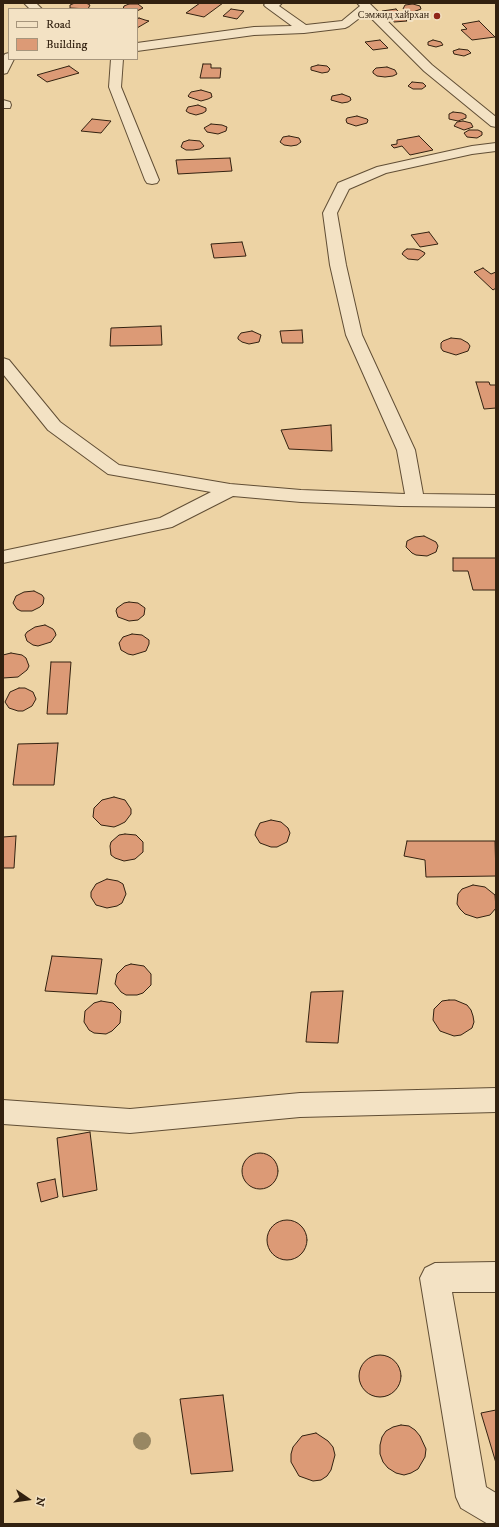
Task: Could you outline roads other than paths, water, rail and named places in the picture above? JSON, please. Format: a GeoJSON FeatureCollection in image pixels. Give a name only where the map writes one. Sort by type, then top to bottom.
{"type":"FeatureCollection","features":[{"type":"Feature","properties":{"kind":"street"},"geometry":{"type":"LineString","coordinates":[[276,3],[270,5],[304,29]]}},
{"type":"Feature","properties":{"kind":"street"},"geometry":{"type":"LineString","coordinates":[[138,47],[254,31],[304,29],[345,24],[364,5],[428,68],[496,123]]}},
{"type":"Feature","properties":{"kind":"street"},"geometry":{"type":"LineString","coordinates":[[3,70],[8,59]]}},
{"type":"Feature","properties":{"kind":"street"},"geometry":{"type":"LineString","coordinates":[[117,60],[115,87],[152,180]]}},
{"type":"Feature","properties":{"kind":"street"},"geometry":{"type":"LineString","coordinates":[[415,500],[406,450],[354,335],[338,265],[330,213],[343,186],[382,170],[472,150],[496,147]]}},
{"type":"Feature","properties":{"kind":"street"},"geometry":{"type":"LineString","coordinates":[[3,363],[54,426],[114,470],[230,490],[301,496],[496,501]]}},
{"type":"Feature","properties":{"kind":"street"},"geometry":{"type":"LineString","coordinates":[[3,556],[166,523],[230,490]]}},
{"type":"Feature","properties":{"kind":"street"},"geometry":{"type":"LineString","coordinates":[[3,1112],[130,1121],[300,1105],[496,1100]]}},
{"type":"Feature","properties":{"kind":"street"},"geometry":{"type":"LineString","coordinates":[[496,1277],[434,1278],[472,1497],[496,1511]]}},
{"type":"Feature","properties":{"kind":"place","name":"Сэмжид хайрхан"},"geometry":{"type":"Point","coordinates":[437,16]}}]}
